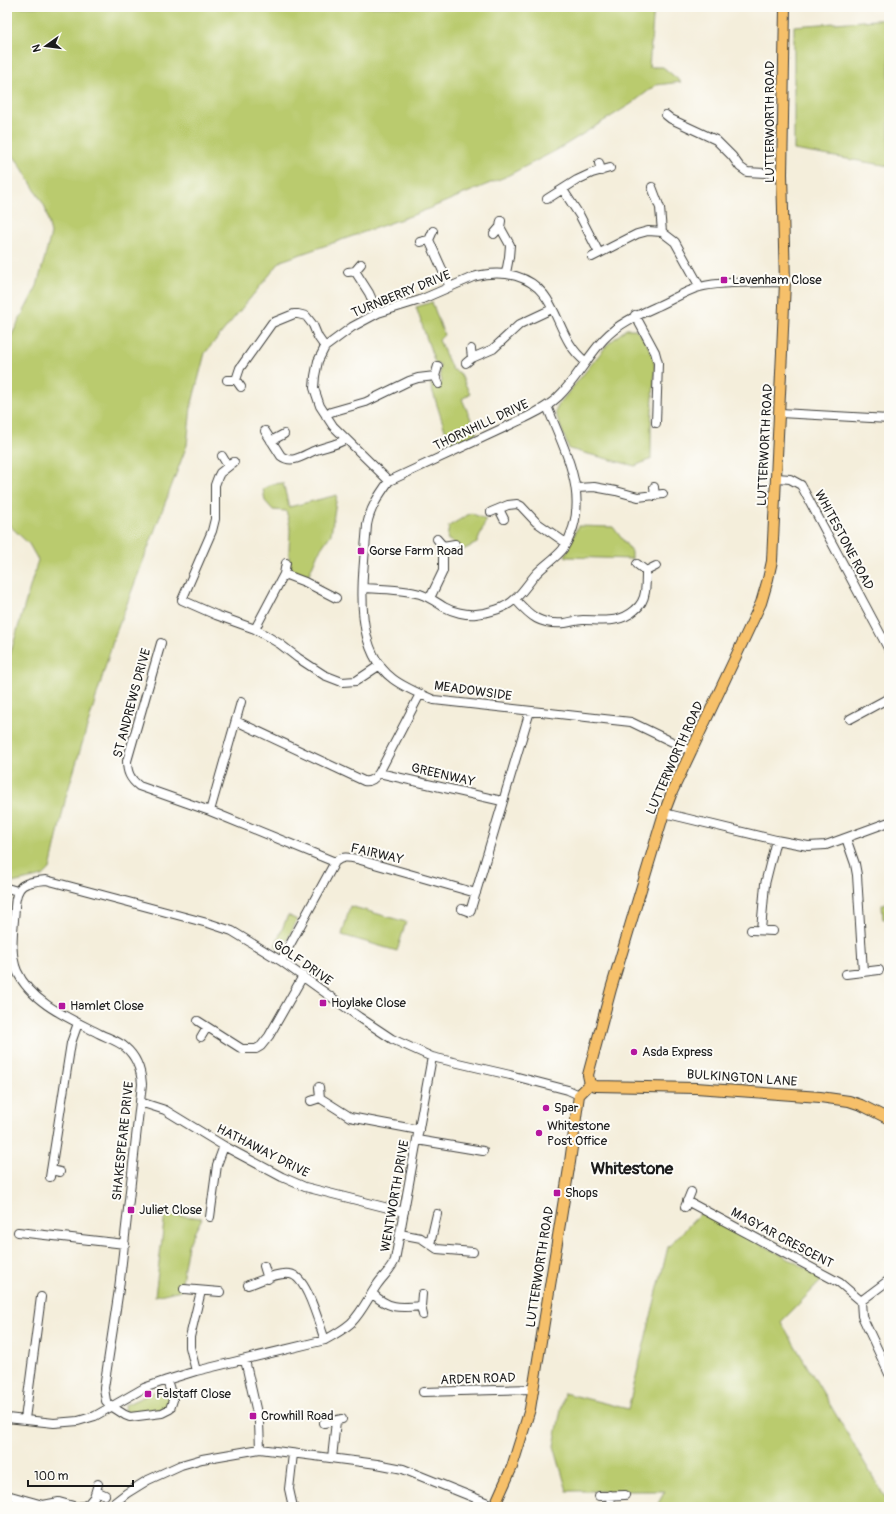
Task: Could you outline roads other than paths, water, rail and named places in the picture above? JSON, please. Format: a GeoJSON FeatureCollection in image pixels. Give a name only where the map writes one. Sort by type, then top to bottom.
{"type":"FeatureCollection","features":[{"type":"Feature","properties":{"kind":"main road","name":"LUTTERWORTH ROAD"},"geometry":{"type":"LineString","coordinates":[[590,1084],[588,1075],[611,989],[664,813],[672,792],[761,603],[772,561],[785,282],[782,174],[785,7]]}},
{"type":"Feature","properties":{"kind":"main road"},"geometry":{"type":"LineString","coordinates":[[579,1095],[590,1084]]}},
{"type":"Feature","properties":{"kind":"main road","name":"BULKINGTON LANE"},"geometry":{"type":"LineString","coordinates":[[590,1084],[596,1086],[696,1088],[831,1098],[861,1105],[889,1119]]}},
{"type":"Feature","properties":{"kind":"main road","name":"LUTTERWORTH ROAD"},"geometry":{"type":"LineString","coordinates":[[494,1506],[512,1467],[524,1431],[533,1389],[579,1103],[579,1095]]}},
{"type":"Feature","properties":{"kind":"street"},"geometry":{"type":"LineString","coordinates":[[668,120],[716,140],[747,172],[782,174]]}},
{"type":"Feature","properties":{"kind":"street"},"geometry":{"type":"LineString","coordinates":[[547,199],[600,167],[610,168]]}},
{"type":"Feature","properties":{"kind":"street"},"geometry":{"type":"LineString","coordinates":[[652,188],[660,208],[662,232]]}},
{"type":"Feature","properties":{"kind":"street"},"geometry":{"type":"LineString","coordinates":[[563,190],[580,216],[596,255],[638,234],[648,231],[662,232],[675,242],[700,287]]}},
{"type":"Feature","properties":{"kind":"street"},"geometry":{"type":"LineString","coordinates":[[494,234],[501,224],[510,245],[506,273]]}},
{"type":"Feature","properties":{"kind":"street"},"geometry":{"type":"LineString","coordinates":[[433,230],[425,241],[450,288]]}},
{"type":"Feature","properties":{"kind":"street"},"geometry":{"type":"LineString","coordinates":[[361,264],[351,271],[369,293],[378,314]]}},
{"type":"Feature","properties":{"kind":"street","name":"TURNBERRY DRIVE"},"geometry":{"type":"LineString","coordinates":[[325,347],[352,327],[378,314],[420,300],[482,274],[506,273],[528,280],[542,291],[549,300],[570,346],[586,362]]}},
{"type":"Feature","properties":{"kind":"street","name":"THORNHILL DRIVE"},"geometry":{"type":"LineString","coordinates":[[389,481],[525,418],[547,406],[558,398],[609,334],[635,315],[700,287],[716,284],[785,282]]}},
{"type":"Feature","properties":{"kind":"street"},"geometry":{"type":"LineString","coordinates":[[471,349],[469,360],[493,349],[520,324],[552,309]]}},
{"type":"Feature","properties":{"kind":"street"},"geometry":{"type":"LineString","coordinates":[[236,380],[240,368],[272,323],[294,314],[306,316],[313,325],[318,337],[325,347],[318,361],[315,376],[314,388],[318,402],[333,426],[389,481],[375,501],[369,515],[367,525],[362,612],[369,647],[380,665],[392,678],[420,694]]}},
{"type":"Feature","properties":{"kind":"street"},"geometry":{"type":"LineString","coordinates":[[635,315],[655,352],[658,363],[656,424]]}},
{"type":"Feature","properties":{"kind":"street"},"geometry":{"type":"LineString","coordinates":[[438,366],[435,376],[439,384]]}},
{"type":"Feature","properties":{"kind":"street"},"geometry":{"type":"LineString","coordinates":[[326,416],[331,412],[366,402],[409,381],[418,378],[435,376]]}},
{"type":"Feature","properties":{"kind":"street"},"geometry":{"type":"LineString","coordinates":[[227,380],[236,380]]}},
{"type":"Feature","properties":{"kind":"street"},"geometry":{"type":"LineString","coordinates":[[236,380],[241,387]]}},
{"type":"Feature","properties":{"kind":"street"},"geometry":{"type":"LineString","coordinates":[[363,588],[413,592],[430,598],[446,608],[469,614],[486,613],[506,606],[515,599],[536,574],[562,550],[576,521],[577,488],[572,470],[547,406]]}},
{"type":"Feature","properties":{"kind":"street"},"geometry":{"type":"LineString","coordinates":[[780,413],[889,419]]}},
{"type":"Feature","properties":{"kind":"street"},"geometry":{"type":"LineString","coordinates":[[265,431],[281,456],[285,459],[295,460],[316,450],[340,443],[346,439]]}},
{"type":"Feature","properties":{"kind":"street"},"geometry":{"type":"LineString","coordinates":[[272,441],[284,434]]}},
{"type":"Feature","properties":{"kind":"street"},"geometry":{"type":"LineString","coordinates":[[222,456],[231,464],[220,473],[215,485],[215,519],[212,532],[182,600],[216,615],[255,629],[280,644],[324,675],[342,682],[356,681],[380,665]]}},
{"type":"Feature","properties":{"kind":"street","name":"WHITESTONE ROAD"},"geometry":{"type":"LineString","coordinates":[[777,478],[790,479],[801,485],[889,650]]}},
{"type":"Feature","properties":{"kind":"street"},"geometry":{"type":"LineString","coordinates":[[577,488],[594,487],[638,497],[659,495],[654,487]]}},
{"type":"Feature","properties":{"kind":"street"},"geometry":{"type":"LineString","coordinates":[[491,512],[508,505],[517,504],[521,506],[536,522],[566,543]]}},
{"type":"Feature","properties":{"kind":"street"},"geometry":{"type":"LineString","coordinates":[[499,508],[504,519]]}},
{"type":"Feature","properties":{"kind":"street"},"geometry":{"type":"LineString","coordinates":[[430,598],[443,571],[443,546],[437,539]]}},
{"type":"Feature","properties":{"kind":"street"},"geometry":{"type":"LineString","coordinates":[[443,546],[456,544]]}},
{"type":"Feature","properties":{"kind":"street"},"geometry":{"type":"LineString","coordinates":[[255,629],[284,574],[286,563]]}},
{"type":"Feature","properties":{"kind":"street"},"geometry":{"type":"LineString","coordinates":[[637,564],[646,571]]}},
{"type":"Feature","properties":{"kind":"street"},"geometry":{"type":"LineString","coordinates":[[646,571],[656,566]]}},
{"type":"Feature","properties":{"kind":"street"},"geometry":{"type":"LineString","coordinates":[[515,599],[526,612],[535,619],[550,624],[580,620],[616,620],[631,614],[643,599],[645,593],[646,571]]}},
{"type":"Feature","properties":{"kind":"street"},"geometry":{"type":"LineString","coordinates":[[284,574],[330,590],[336,598]]}},
{"type":"Feature","properties":{"kind":"street","name":"ST ANDREWS DRIVE"},"geometry":{"type":"LineString","coordinates":[[161,643],[127,761],[129,777],[139,786],[210,811]]}},
{"type":"Feature","properties":{"kind":"street","name":"MEADOWSIDE"},"geometry":{"type":"LineString","coordinates":[[379,773],[420,694],[434,700],[630,722],[691,751]]}},
{"type":"Feature","properties":{"kind":"street"},"geometry":{"type":"LineString","coordinates":[[850,719],[889,698]]}},
{"type":"Feature","properties":{"kind":"street"},"geometry":{"type":"LineString","coordinates":[[241,702],[210,811],[335,862]]}},
{"type":"Feature","properties":{"kind":"street"},"geometry":{"type":"LineString","coordinates":[[462,909],[470,912],[530,711]]}},
{"type":"Feature","properties":{"kind":"street"},"geometry":{"type":"LineString","coordinates":[[236,722],[364,781],[373,780],[379,773]]}},
{"type":"Feature","properties":{"kind":"street","name":"GREENWAY"},"geometry":{"type":"LineString","coordinates":[[379,773],[502,801]]}},
{"type":"Feature","properties":{"kind":"street"},"geometry":{"type":"LineString","coordinates":[[664,813],[776,840],[816,846],[846,838],[889,822]]}},
{"type":"Feature","properties":{"kind":"street"},"geometry":{"type":"LineString","coordinates":[[846,838],[855,864],[857,875],[862,972]]}},
{"type":"Feature","properties":{"kind":"street"},"geometry":{"type":"LineString","coordinates":[[761,930],[766,884],[776,840]]}},
{"type":"Feature","properties":{"kind":"street","name":"FAIRWAY"},"geometry":{"type":"LineString","coordinates":[[281,961],[338,859],[348,857],[476,892]]}},
{"type":"Feature","properties":{"kind":"street","name":"GOLF DRIVE"},"geometry":{"type":"LineString","coordinates":[[17,891],[23,884],[46,880],[211,924],[232,932],[281,961],[358,1017],[392,1039],[432,1057],[510,1075],[568,1090],[579,1095]]}},
{"type":"Feature","properties":{"kind":"street"},"geometry":{"type":"LineString","coordinates":[[7,888],[17,891]]}},
{"type":"Feature","properties":{"kind":"street","name":"SHAKESPEARE DRIVE"},"geometry":{"type":"LineString","coordinates":[[17,891],[15,899],[13,946],[17,970],[29,991],[41,1001],[124,1046],[135,1059],[141,1072],[142,1084],[125,1244],[104,1388],[106,1401],[111,1406]]}},
{"type":"Feature","properties":{"kind":"street"},"geometry":{"type":"LineString","coordinates":[[751,930],[773,931]]}},
{"type":"Feature","properties":{"kind":"street"},"geometry":{"type":"LineString","coordinates":[[846,974],[879,970]]}},
{"type":"Feature","properties":{"kind":"street"},"geometry":{"type":"LineString","coordinates":[[198,1021],[242,1049],[256,1049],[261,1046],[269,1036],[302,976]]}},
{"type":"Feature","properties":{"kind":"street"},"geometry":{"type":"LineString","coordinates":[[60,1172],[51,1174],[71,1043],[78,1022]]}},
{"type":"Feature","properties":{"kind":"street"},"geometry":{"type":"LineString","coordinates":[[201,1037],[207,1027]]}},
{"type":"Feature","properties":{"kind":"street","name":"WENTWORTH DRIVE"},"geometry":{"type":"LineString","coordinates":[[7,1418],[54,1423],[78,1421],[95,1416],[144,1388],[196,1371],[325,1340],[351,1323],[365,1306],[372,1293],[392,1267],[395,1260],[432,1057]]}},
{"type":"Feature","properties":{"kind":"street"},"geometry":{"type":"LineString","coordinates":[[319,1087],[320,1098]]}},
{"type":"Feature","properties":{"kind":"street"},"geometry":{"type":"LineString","coordinates":[[320,1098],[350,1117],[419,1130]]}},
{"type":"Feature","properties":{"kind":"street"},"geometry":{"type":"LineString","coordinates":[[311,1101],[320,1098]]}},
{"type":"Feature","properties":{"kind":"street","name":"HATHAWAY DRIVE"},"geometry":{"type":"LineString","coordinates":[[140,1102],[165,1110],[224,1146],[282,1177],[305,1186],[404,1212]]}},
{"type":"Feature","properties":{"kind":"street"},"geometry":{"type":"LineString","coordinates":[[417,1140],[483,1151]]}},
{"type":"Feature","properties":{"kind":"street"},"geometry":{"type":"LineString","coordinates":[[210,1216],[217,1165],[224,1146]]}},
{"type":"Feature","properties":{"kind":"street","name":"MAGYAR CRESCENT"},"geometry":{"type":"LineString","coordinates":[[691,1192],[686,1204],[840,1283],[861,1301]]}},
{"type":"Feature","properties":{"kind":"street"},"geometry":{"type":"LineString","coordinates":[[430,1244],[437,1214]]}},
{"type":"Feature","properties":{"kind":"street"},"geometry":{"type":"LineString","coordinates":[[18,1232],[125,1244]]}},
{"type":"Feature","properties":{"kind":"street"},"geometry":{"type":"LineString","coordinates":[[400,1234],[421,1238],[437,1249],[473,1252]]}},
{"type":"Feature","properties":{"kind":"street"},"geometry":{"type":"LineString","coordinates":[[264,1266],[268,1279]]}},
{"type":"Feature","properties":{"kind":"street"},"geometry":{"type":"LineString","coordinates":[[248,1285],[282,1274],[291,1274],[300,1280],[310,1296],[325,1340]]}},
{"type":"Feature","properties":{"kind":"street"},"geometry":{"type":"LineString","coordinates":[[889,1280],[861,1301],[862,1316],[889,1374]]}},
{"type":"Feature","properties":{"kind":"street"},"geometry":{"type":"LineString","coordinates":[[184,1289],[220,1292]]}},
{"type":"Feature","properties":{"kind":"street"},"geometry":{"type":"LineString","coordinates":[[196,1371],[190,1347],[190,1337],[201,1291]]}},
{"type":"Feature","properties":{"kind":"street"},"geometry":{"type":"LineString","coordinates":[[372,1293],[380,1301],[392,1306],[400,1308],[421,1306]]}},
{"type":"Feature","properties":{"kind":"street"},"geometry":{"type":"LineString","coordinates":[[422,1294],[421,1306],[423,1315]]}},
{"type":"Feature","properties":{"kind":"street"},"geometry":{"type":"LineString","coordinates":[[24,1419],[41,1297]]}},
{"type":"Feature","properties":{"kind":"street"},"geometry":{"type":"LineString","coordinates":[[245,1360],[259,1422],[260,1449]]}},
{"type":"Feature","properties":{"kind":"street"},"geometry":{"type":"LineString","coordinates":[[111,1406],[130,1417],[162,1413],[170,1409],[173,1400],[167,1380]]}},
{"type":"Feature","properties":{"kind":"street","name":"ARDEN ROAD"},"geometry":{"type":"LineString","coordinates":[[424,1392],[533,1389]]}},
{"type":"Feature","properties":{"kind":"street"},"geometry":{"type":"LineString","coordinates":[[324,1424],[339,1420],[332,1458]]}},
{"type":"Feature","properties":{"kind":"street"},"geometry":{"type":"LineString","coordinates":[[109,1507],[127,1493],[148,1480],[181,1465],[202,1458],[260,1449],[377,1464],[404,1470],[494,1506]]}},
{"type":"Feature","properties":{"kind":"street"},"geometry":{"type":"LineString","coordinates":[[293,1454],[289,1489],[293,1507]]}},
{"type":"Feature","properties":{"kind":"street"},"geometry":{"type":"LineString","coordinates":[[7,1495],[43,1505],[59,1502],[77,1507],[84,1506],[90,1502],[94,1497],[97,1487],[105,1495]]}},
{"type":"Feature","properties":{"kind":"street"},"geometry":{"type":"LineString","coordinates":[[610,1495],[611,1507]]}},
{"type":"Feature","properties":{"kind":"street"},"geometry":{"type":"LineString","coordinates":[[599,1496],[625,1495]]}},
{"type":"Feature","properties":{"kind":"place","name":"Lavenham Close"},"geometry":{"type":"Point","coordinates":[724,280]}},
{"type":"Feature","properties":{"kind":"place","name":"Gorse Farm Road"},"geometry":{"type":"Point","coordinates":[361,551]}},
{"type":"Feature","properties":{"kind":"place","name":"Hoylake Close"},"geometry":{"type":"Point","coordinates":[323,1003]}},
{"type":"Feature","properties":{"kind":"place","name":"Hamlet Close"},"geometry":{"type":"Point","coordinates":[62,1006]}},
{"type":"Feature","properties":{"kind":"place","name":"Asda Express"},"geometry":{"type":"Point","coordinates":[634,1052]}},
{"type":"Feature","properties":{"kind":"place","name":"Spar"},"geometry":{"type":"Point","coordinates":[546,1108]}},
{"type":"Feature","properties":{"kind":"place","name":"Whitestone Post Office"},"geometry":{"type":"Point","coordinates":[539,1133]}},
{"type":"Feature","properties":{"kind":"place","name":"Shops"},"geometry":{"type":"Point","coordinates":[557,1193]}},
{"type":"Feature","properties":{"kind":"place","name":"Juliet Close"},"geometry":{"type":"Point","coordinates":[131,1210]}},
{"type":"Feature","properties":{"kind":"place","name":"Falstaff Close"},"geometry":{"type":"Point","coordinates":[148,1394]}},
{"type":"Feature","properties":{"kind":"place","name":"Crowhill Road"},"geometry":{"type":"Point","coordinates":[253,1416]}},
{"type":"Feature","properties":{"kind":"district","name":"Whitestone"},"geometry":{"type":"Point","coordinates":[632,1168]}}]}
